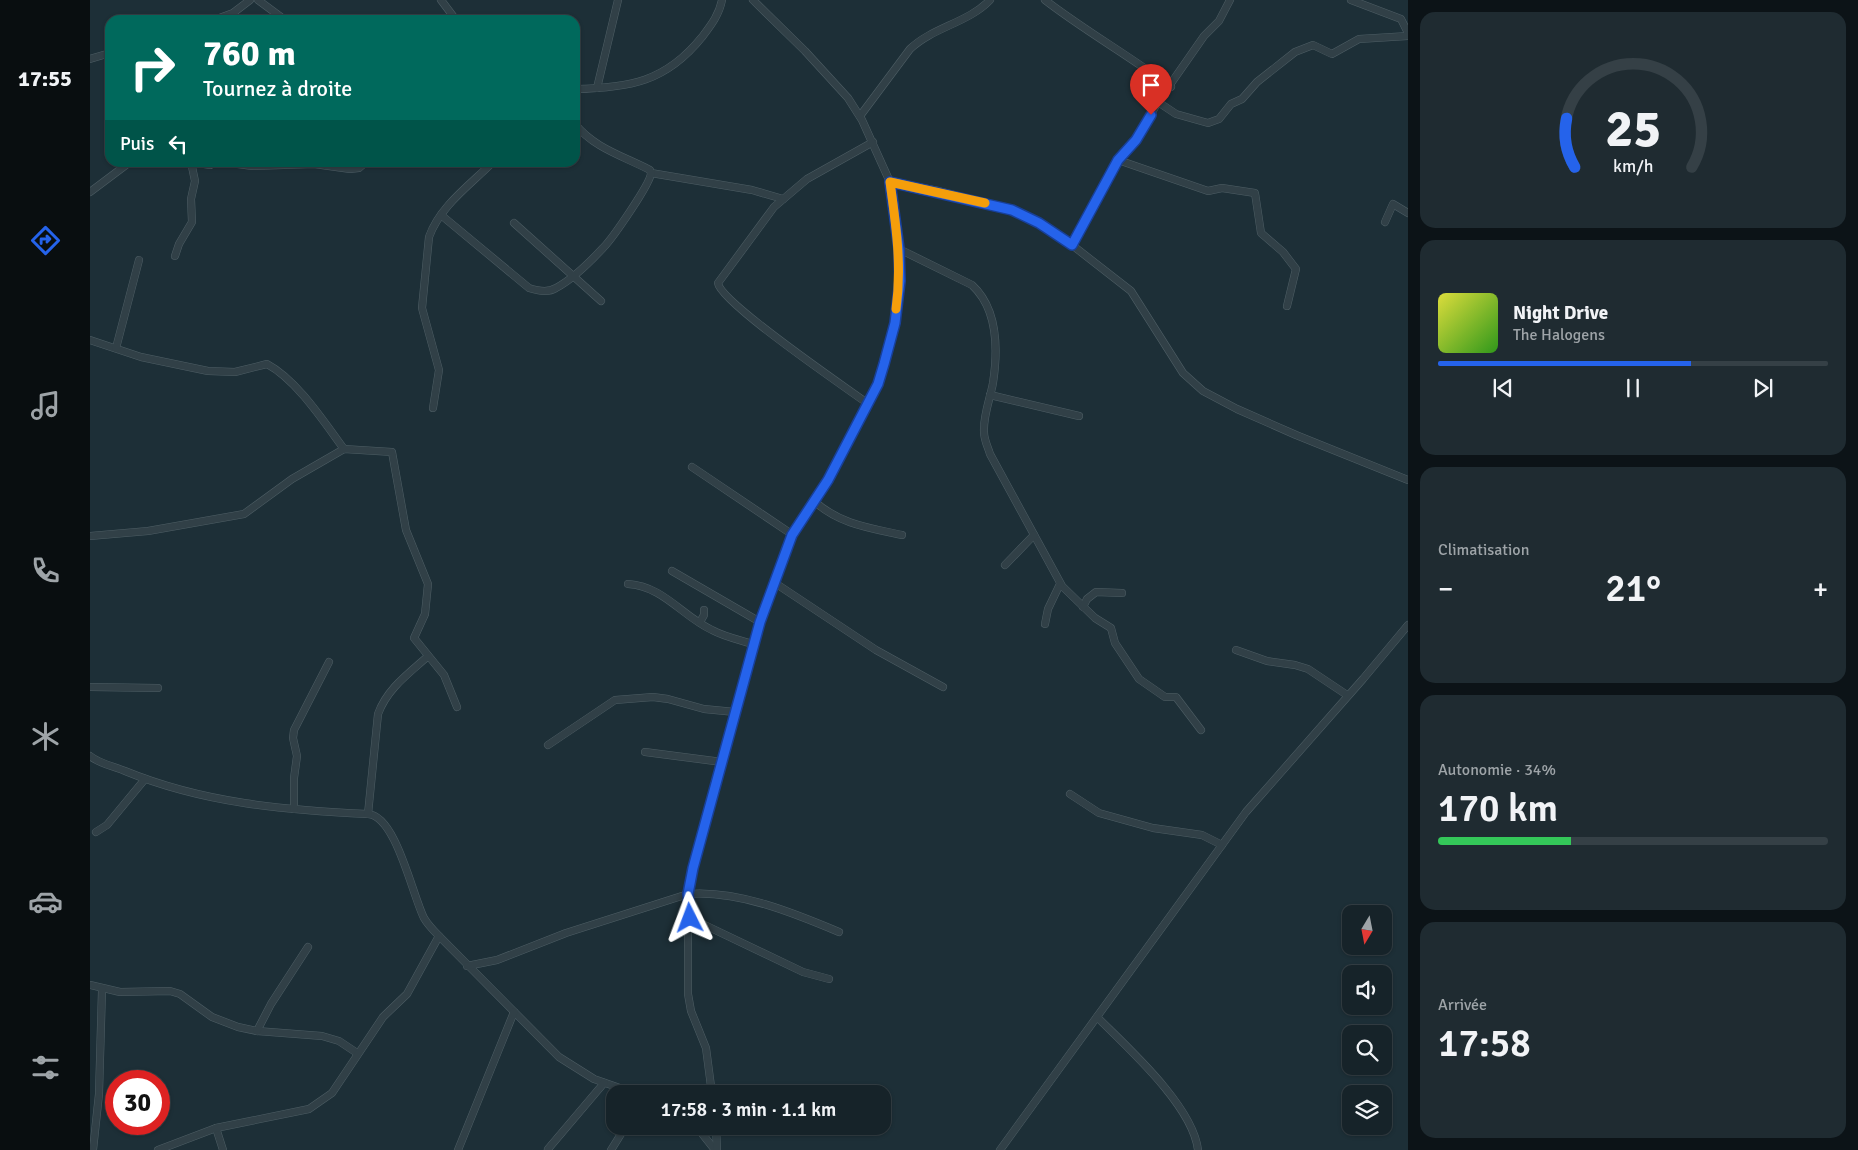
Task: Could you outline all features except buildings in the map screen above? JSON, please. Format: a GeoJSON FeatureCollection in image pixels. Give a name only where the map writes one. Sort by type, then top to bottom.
{"type":"FeatureCollection","features":[{"type":"Feature","properties":{"kind":"street"},"geometry":{"type":"LineString","coordinates":[[234,15],[250,0]]}},
{"type":"Feature","properties":{"kind":"street"},"geometry":{"type":"LineString","coordinates":[[258,0],[278,15]]}},
{"type":"Feature","properties":{"kind":"street"},"geometry":{"type":"LineString","coordinates":[[440,0],[452,15]]}},
{"type":"Feature","properties":{"kind":"street"},"geometry":{"type":"LineString","coordinates":[[597,88],[618,0]]}},
{"type":"Feature","properties":{"kind":"street"},"geometry":{"type":"LineString","coordinates":[[580,89],[639,82],[667,70],[696,44],[716,18],[722,0]]}},
{"type":"Feature","properties":{"kind":"street"},"geometry":{"type":"LineString","coordinates":[[711,1085],[706,1048],[691,1011],[688,994],[690,918],[688,894],[760,622],[792,535],[828,480],[878,384],[895,323],[900,281],[899,249],[890,182],[860,116],[848,98],[805,51],[753,0]]}},
{"type":"Feature","properties":{"kind":"street"},"geometry":{"type":"LineString","coordinates":[[860,116],[918,41],[963,18],[984,6],[990,0]]}},
{"type":"Feature","properties":{"kind":"street"},"geometry":{"type":"LineString","coordinates":[[1045,0],[1170,87]]}},
{"type":"Feature","properties":{"kind":"street"},"geometry":{"type":"LineString","coordinates":[[1072,245],[1118,160],[1136,140],[1158,102],[1204,36],[1219,21],[1230,0]]}},
{"type":"Feature","properties":{"kind":"street"},"geometry":{"type":"LineString","coordinates":[[1158,102],[1176,114],[1208,123],[1219,119],[1231,104],[1242,99],[1257,82],[1295,52],[1313,46],[1332,54],[1359,39],[1408,34],[1401,19],[1351,0]]}},
{"type":"Feature","properties":{"kind":"street"},"geometry":{"type":"LineString","coordinates":[[90,59],[105,54]]}},
{"type":"Feature","properties":{"kind":"street"},"geometry":{"type":"LineString","coordinates":[[580,129],[597,145],[642,166],[651,173],[752,190],[783,199]]}},
{"type":"Feature","properties":{"kind":"street"},"geometry":{"type":"LineString","coordinates":[[868,403],[760,324],[721,292],[719,287],[720,277],[774,207],[807,179],[873,142]]}},
{"type":"Feature","properties":{"kind":"street"},"geometry":{"type":"LineString","coordinates":[[1118,160],[1208,191],[1222,188],[1255,193],[1261,233],[1283,252],[1296,269],[1286,306]]}},
{"type":"Feature","properties":{"kind":"street"},"geometry":{"type":"LineString","coordinates":[[90,192],[123,167]]}},
{"type":"Feature","properties":{"kind":"street"},"geometry":{"type":"LineString","coordinates":[[175,256],[178,244],[192,222],[191,199],[195,181],[192,167]]}},
{"type":"Feature","properties":{"kind":"street"},"geometry":{"type":"LineString","coordinates":[[336,167],[350,169],[359,167]]}},
{"type":"Feature","properties":{"kind":"street"},"geometry":{"type":"LineString","coordinates":[[433,408],[439,370],[422,308],[429,237],[441,215],[488,167]]}},
{"type":"Feature","properties":{"kind":"street"},"geometry":{"type":"LineString","coordinates":[[441,215],[529,288],[552,290],[574,276],[604,247],[642,192],[651,173]]}},
{"type":"Feature","properties":{"kind":"street"},"geometry":{"type":"LineString","coordinates":[[890,182],[1012,210],[1039,223],[1072,245],[1131,291],[1183,373],[1203,391],[1296,436],[1408,480]]}},
{"type":"Feature","properties":{"kind":"street"},"geometry":{"type":"LineString","coordinates":[[1385,222],[1393,204],[1408,213]]}},
{"type":"Feature","properties":{"kind":"street"},"geometry":{"type":"LineString","coordinates":[[514,223],[601,301]]}},
{"type":"Feature","properties":{"kind":"street"},"geometry":{"type":"LineString","coordinates":[[899,249],[972,286],[982,294],[994,326],[996,354],[984,427],[985,440],[1060,584],[1094,618],[1111,628],[1116,643],[1139,679],[1165,697],[1176,697],[1201,730]]}},
{"type":"Feature","properties":{"kind":"street"},"geometry":{"type":"LineString","coordinates":[[116,348],[138,260]]}},
{"type":"Feature","properties":{"kind":"street"},"geometry":{"type":"LineString","coordinates":[[90,340],[141,358],[219,372],[235,372],[267,364],[296,388],[344,449]]}},
{"type":"Feature","properties":{"kind":"street"},"geometry":{"type":"LineString","coordinates":[[990,395],[1078,416]]}},
{"type":"Feature","properties":{"kind":"street"},"geometry":{"type":"LineString","coordinates":[[90,536],[141,532],[244,514],[292,479],[344,449],[391,451],[395,457],[406,530],[428,584],[426,614],[414,638],[444,675],[457,707]]}},
{"type":"Feature","properties":{"kind":"street"},"geometry":{"type":"LineString","coordinates":[[692,467],[792,535]]}},
{"type":"Feature","properties":{"kind":"street"},"geometry":{"type":"LineString","coordinates":[[814,501],[831,516],[852,524],[902,535]]}},
{"type":"Feature","properties":{"kind":"street"},"geometry":{"type":"LineString","coordinates":[[1005,566],[1034,535]]}},
{"type":"Feature","properties":{"kind":"street"},"geometry":{"type":"LineString","coordinates":[[672,571],[760,622]]}},
{"type":"Feature","properties":{"kind":"street"},"geometry":{"type":"LineString","coordinates":[[775,583],[876,650],[943,687]]}},
{"type":"Feature","properties":{"kind":"street"},"geometry":{"type":"LineString","coordinates":[[628,584],[656,590],[711,630],[754,644]]}},
{"type":"Feature","properties":{"kind":"street"},"geometry":{"type":"LineString","coordinates":[[1045,624],[1048,609],[1060,584]]}},
{"type":"Feature","properties":{"kind":"street"},"geometry":{"type":"LineString","coordinates":[[1083,607],[1087,599],[1096,592],[1122,593]]}},
{"type":"Feature","properties":{"kind":"street"},"geometry":{"type":"LineString","coordinates":[[700,622],[704,615],[704,610]]}},
{"type":"Feature","properties":{"kind":"street"},"geometry":{"type":"LineString","coordinates":[[1000,1150],[1246,812],[1408,625]]}},
{"type":"Feature","properties":{"kind":"street"},"geometry":{"type":"LineString","coordinates":[[1236,650],[1268,661],[1308,669],[1347,695]]}},
{"type":"Feature","properties":{"kind":"street"},"geometry":{"type":"LineString","coordinates":[[368,814],[378,714],[382,702],[396,684],[427,656]]}},
{"type":"Feature","properties":{"kind":"street"},"geometry":{"type":"LineString","coordinates":[[294,809],[294,778],[298,756],[293,738],[294,730],[328,662]]}},
{"type":"Feature","properties":{"kind":"street"},"geometry":{"type":"LineString","coordinates":[[90,687],[158,688]]}},
{"type":"Feature","properties":{"kind":"street"},"geometry":{"type":"LineString","coordinates":[[548,745],[615,700],[654,697],[704,709],[735,712]]}},
{"type":"Feature","properties":{"kind":"street"},"geometry":{"type":"LineString","coordinates":[[645,752],[722,762]]}},
{"type":"Feature","properties":{"kind":"street"},"geometry":{"type":"LineString","coordinates":[[90,756],[105,764],[145,779],[223,800],[270,808],[368,814],[380,817],[390,830],[425,920],[467,966],[570,1066],[610,1085]]}},
{"type":"Feature","properties":{"kind":"street"},"geometry":{"type":"LineString","coordinates":[[96,832],[107,825],[145,779]]}},
{"type":"Feature","properties":{"kind":"street"},"geometry":{"type":"LineString","coordinates":[[1070,794],[1099,813],[1153,828],[1202,835],[1222,845]]}},
{"type":"Feature","properties":{"kind":"street"},"geometry":{"type":"LineString","coordinates":[[467,966],[497,960],[566,932],[688,894],[708,894],[771,905],[839,932]]}},
{"type":"Feature","properties":{"kind":"street"},"geometry":{"type":"LineString","coordinates":[[690,918],[803,972],[829,979]]}},
{"type":"Feature","properties":{"kind":"street"},"geometry":{"type":"LineString","coordinates":[[158,1150],[216,1128],[309,1109],[332,1093],[357,1053],[383,1017],[407,994],[439,936]]}},
{"type":"Feature","properties":{"kind":"street"},"geometry":{"type":"LineString","coordinates":[[257,1032],[271,1004],[308,947]]}},
{"type":"Feature","properties":{"kind":"street"},"geometry":{"type":"LineString","coordinates":[[90,985],[102,990],[120,992],[175,993],[212,1017],[257,1032],[322,1036],[339,1041],[357,1053]]}},
{"type":"Feature","properties":{"kind":"street"},"geometry":{"type":"LineString","coordinates":[[93,1150],[99,1094],[102,990]]}},
{"type":"Feature","properties":{"kind":"street"},"geometry":{"type":"LineString","coordinates":[[458,1150],[514,1012]]}},
{"type":"Feature","properties":{"kind":"street"},"geometry":{"type":"LineString","coordinates":[[1097,1017],[1170,1094],[1191,1127],[1198,1150]]}},
{"type":"Feature","properties":{"kind":"street"},"geometry":{"type":"LineString","coordinates":[[548,1149],[604,1083]]}},
{"type":"Feature","properties":{"kind":"street"},"geometry":{"type":"LineString","coordinates":[[90,1093],[99,1094]]}},
{"type":"Feature","properties":{"kind":"street"},"geometry":{"type":"LineString","coordinates":[[216,1128],[223,1150]]}},
{"type":"Feature","properties":{"kind":"street"},"geometry":{"type":"LineString","coordinates":[[611,1150],[620,1135]]}},
{"type":"Feature","properties":{"kind":"street"},"geometry":{"type":"LineString","coordinates":[[704,1135],[716,1150]]}},
{"type":"Feature","properties":{"kind":"street"},"geometry":{"type":"LineString","coordinates":[[716,1135],[716,1150]]}},
{"type":"Feature","properties":{"kind":"slow traffic"},"geometry":{"type":"LineString","coordinates":[[896,309],[900,281],[899,249],[890,182],[939,191],[985,203]]}},
{"type":"Feature","properties":{"kind":"route"},"geometry":{"type":"LineString","coordinates":[[690,918],[688,894],[693,868],[760,622],[792,535],[828,480],[878,384],[884,364],[895,323],[900,281],[899,249],[890,182],[939,191],[1012,210],[1027,216],[1072,245],[1118,160],[1136,140],[1151,115]]}}]}
